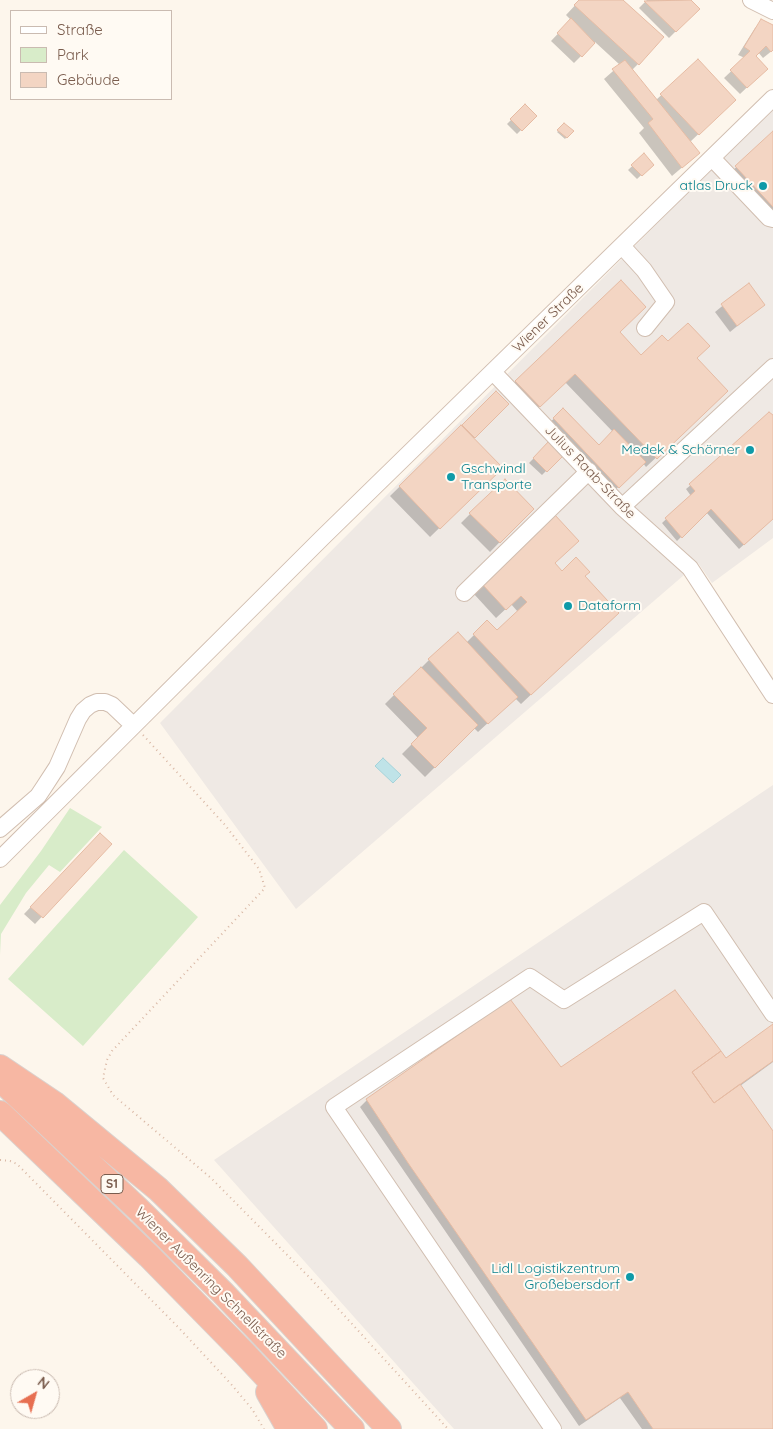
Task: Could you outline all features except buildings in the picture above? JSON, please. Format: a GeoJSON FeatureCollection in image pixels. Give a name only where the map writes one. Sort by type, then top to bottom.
{"type":"FeatureCollection","features":[{"type":"Feature","properties":{"kind":"highway"},"geometry":{"type":"LineString","coordinates":[[0,1067],[40,1093],[83,1126],[181,1211],[237,1266],[389,1429]]}},
{"type":"Feature","properties":{"kind":"highway","name":"Wiener Außenring Schnellstraße"},"geometry":{"type":"LineString","coordinates":[[0,1079],[138,1209],[235,1306],[352,1429]]}},
{"type":"Feature","properties":{"kind":"highway","name":"Wiener Außenring Schnellstraße"},"geometry":{"type":"LineString","coordinates":[[0,1113],[119,1226],[245,1354],[315,1429]]}},
{"type":"Feature","properties":{"kind":"highway"},"geometry":{"type":"LineString","coordinates":[[245,1354],[289,1429]]}},
{"type":"Feature","properties":{"kind":"street"},"geometry":{"type":"LineString","coordinates":[[751,0],[773,11]]}},
{"type":"Feature","properties":{"kind":"street","name":"Wiener Straße"},"geometry":{"type":"LineString","coordinates":[[0,859],[322,538],[496,376],[625,249],[712,158],[773,98]]}},
{"type":"Feature","properties":{"kind":"street"},"geometry":{"type":"LineString","coordinates":[[712,158],[769,218],[773,219]]}},
{"type":"Feature","properties":{"kind":"street"},"geometry":{"type":"LineString","coordinates":[[625,249],[644,270],[666,302],[645,328]]}},
{"type":"Feature","properties":{"kind":"street"},"geometry":{"type":"LineString","coordinates":[[622,506],[773,367]]}},
{"type":"Feature","properties":{"kind":"street","name":"Julius Raab-Straße"},"geometry":{"type":"LineString","coordinates":[[496,376],[622,506],[690,568],[773,695]]}},
{"type":"Feature","properties":{"kind":"street"},"geometry":{"type":"LineString","coordinates":[[464,593],[589,471]]}},
{"type":"Feature","properties":{"kind":"street"},"geometry":{"type":"LineString","coordinates":[[0,830],[38,796],[44,788],[57,767],[78,719],[90,705],[97,702],[105,702],[112,705],[133,725]]}},
{"type":"Feature","properties":{"kind":"street"},"geometry":{"type":"LineString","coordinates":[[552,1429],[334,1107],[530,977],[564,1000],[704,912],[773,1014]]}},
{"type":"Feature","properties":{"kind":"path"},"geometry":{"type":"LineString","coordinates":[[133,725],[225,825],[259,869],[265,888],[112,1051],[107,1060],[103,1078],[113,1095],[211,1178],[312,1279],[448,1429]]}},
{"type":"Feature","properties":{"kind":"path"},"geometry":{"type":"LineString","coordinates":[[0,1160],[10,1160],[16,1164],[179,1328],[231,1384],[252,1409],[264,1429]]}},
{"type":"Feature","properties":{"kind":"shaded area"},"geometry":{"type":"Polygon","coordinates":[[[773,107],[773,538],[712,583],[698,563],[296,909],[160,723],[773,107]]]}},
{"type":"Feature","properties":{"kind":"shaded area"},"geometry":{"type":"Polygon","coordinates":[[[773,785],[773,1429],[454,1429],[214,1160],[773,785]]]}},
{"type":"Feature","properties":{"kind":"green space"},"geometry":{"type":"Polygon","coordinates":[[[70,808],[102,827],[60,872],[49,865],[26,893],[1,934],[0,955],[0,905],[41,851],[70,808]]]}},
{"type":"Feature","properties":{"kind":"green space"},"geometry":{"type":"Polygon","coordinates":[[[124,850],[198,917],[83,1046],[8,979],[124,850]]]}},
{"type":"Feature","properties":{"kind":"water"},"geometry":{"type":"Polygon","coordinates":[[[383,758],[401,775],[393,783],[375,766],[383,758]]]}},
{"type":"Feature","properties":{"kind":"place","name":"atlas Druck"},"geometry":{"type":"Point","coordinates":[763,186]}},
{"type":"Feature","properties":{"kind":"place","name":"Medek & Schörner"},"geometry":{"type":"Point","coordinates":[750,450]}},
{"type":"Feature","properties":{"kind":"place","name":"Gschwindl Transporte"},"geometry":{"type":"Point","coordinates":[451,477]}},
{"type":"Feature","properties":{"kind":"place","name":"Dataform"},"geometry":{"type":"Point","coordinates":[568,606]}},
{"type":"Feature","properties":{"kind":"place","name":"Lidl Logistikzentrum Großebersdorf"},"geometry":{"type":"Point","coordinates":[630,1277]}}]}
